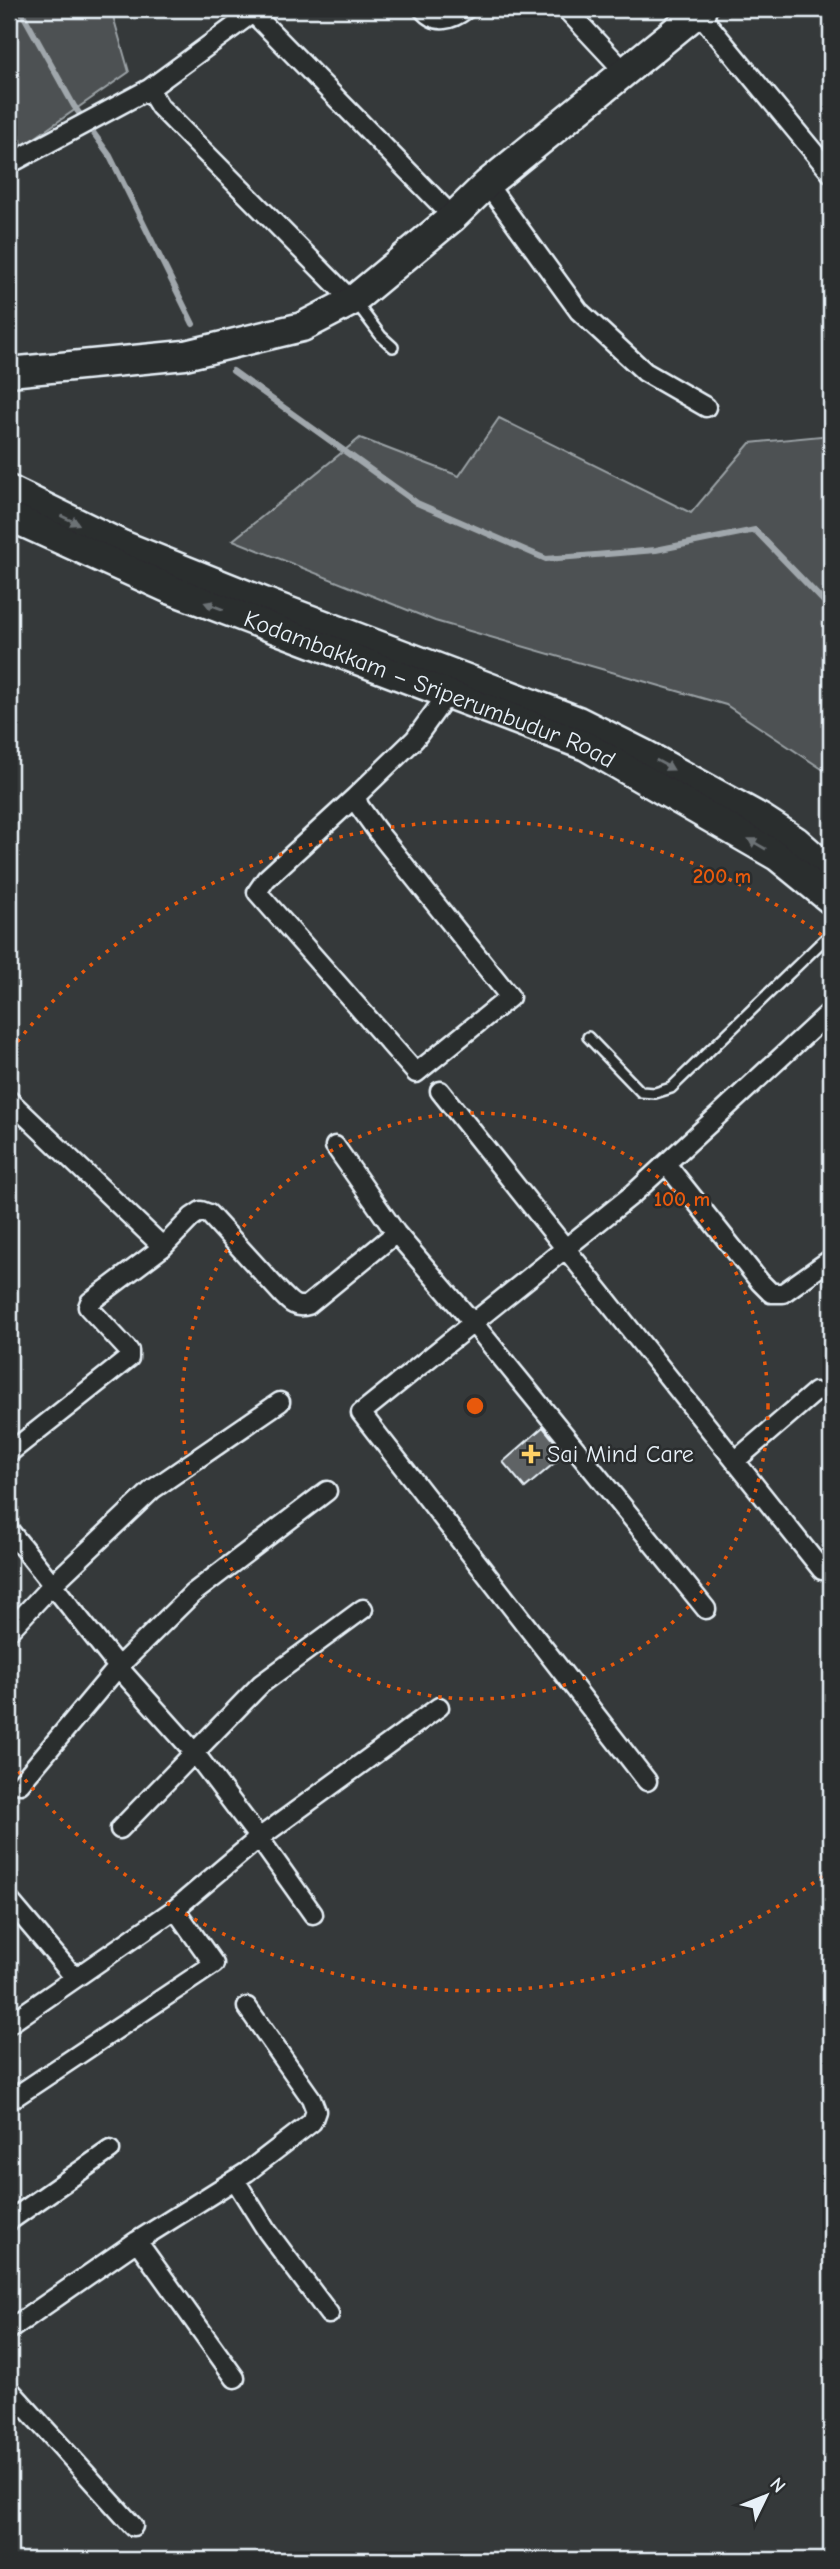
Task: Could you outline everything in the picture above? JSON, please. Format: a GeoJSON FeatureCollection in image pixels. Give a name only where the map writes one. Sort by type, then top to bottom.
{"type":"FeatureCollection","features":[{"type":"Feature","properties":{"kind":"main road"},"geometry":{"type":"LineString","coordinates":[[9,372],[185,355],[302,327],[353,300],[453,217],[487,184],[700,10]]}},
{"type":"Feature","properties":{"kind":"main road","name":"Kodambakkam – Sriperumbudur Road"},"geometry":{"type":"LineString","coordinates":[[9,490],[122,545],[274,606],[586,746],[777,856],[831,900]]}},
{"type":"Feature","properties":{"kind":"main road","name":"Kodambakkam – Sriperumbudur Road"},"geometry":{"type":"LineString","coordinates":[[9,516],[172,590],[454,685],[578,721],[762,819],[796,841],[831,872]]}},
{"type":"Feature","properties":{"kind":"street"},"geometry":{"type":"LineString","coordinates":[[423,9],[428,14],[444,20],[456,17],[466,9]]}},
{"type":"Feature","properties":{"kind":"street"},"geometry":{"type":"LineString","coordinates":[[566,9],[624,71]]}},
{"type":"Feature","properties":{"kind":"street"},"geometry":{"type":"LineString","coordinates":[[9,164],[149,89],[253,10],[453,217]]}},
{"type":"Feature","properties":{"kind":"street"},"geometry":{"type":"LineString","coordinates":[[700,10],[831,173]]}},
{"type":"Feature","properties":{"kind":"street"},"geometry":{"type":"LineString","coordinates":[[149,89],[160,107],[353,300]]}},
{"type":"Feature","properties":{"kind":"street"},"geometry":{"type":"LineString","coordinates":[[487,184],[579,311],[645,372],[706,407]]}},
{"type":"Feature","properties":{"kind":"street"},"geometry":{"type":"LineString","coordinates":[[356,796],[359,806],[377,831],[510,997],[416,1073],[257,892],[266,879],[415,739],[454,685]]}},
{"type":"Feature","properties":{"kind":"street"},"geometry":{"type":"LineString","coordinates":[[647,1781],[362,1413],[633,1194],[831,1011]]}},
{"type":"Feature","properties":{"kind":"street"},"geometry":{"type":"LineString","coordinates":[[440,1091],[822,1570]]}},
{"type":"Feature","properties":{"kind":"street"},"geometry":{"type":"LineString","coordinates":[[9,1100],[163,1247]]}},
{"type":"Feature","properties":{"kind":"street"},"geometry":{"type":"LineString","coordinates":[[335,1146],[396,1233],[474,1324],[706,1609]]}},
{"type":"Feature","properties":{"kind":"street"},"geometry":{"type":"LineString","coordinates":[[666,1164],[760,1283],[771,1293],[783,1293],[831,1259]]}},
{"type":"Feature","properties":{"kind":"street"},"geometry":{"type":"LineString","coordinates":[[9,1453],[129,1357],[129,1351],[88,1307],[90,1302],[163,1247],[201,1211],[209,1214],[294,1306],[300,1307],[308,1305],[396,1233]]}},
{"type":"Feature","properties":{"kind":"street"},"geometry":{"type":"LineString","coordinates":[[735,1461],[815,1392]]}},
{"type":"Feature","properties":{"kind":"street"},"geometry":{"type":"LineString","coordinates":[[9,1632],[52,1585],[153,1489],[280,1402]]}},
{"type":"Feature","properties":{"kind":"street"},"geometry":{"type":"LineString","coordinates":[[20,1784],[118,1667],[192,1594],[327,1491]]}},
{"type":"Feature","properties":{"kind":"street"},"geometry":{"type":"LineString","coordinates":[[9,1530],[118,1667],[194,1752],[313,1914]]}},
{"type":"Feature","properties":{"kind":"street"},"geometry":{"type":"LineString","coordinates":[[121,1829],[261,1684],[363,1609]]}},
{"type":"Feature","properties":{"kind":"street"},"geometry":{"type":"LineString","coordinates":[[9,2024],[175,1909],[259,1838],[439,1707]]}},
{"type":"Feature","properties":{"kind":"street"},"geometry":{"type":"LineString","coordinates":[[9,1900],[75,1978]]}},
{"type":"Feature","properties":{"kind":"street"},"geometry":{"type":"LineString","coordinates":[[9,2101],[214,1964],[175,1909]]}},
{"type":"Feature","properties":{"kind":"street"},"geometry":{"type":"LineString","coordinates":[[9,2330],[137,2241],[235,2180],[312,2122],[316,2111],[311,2098],[247,2007]]}},
{"type":"Feature","properties":{"kind":"street"},"geometry":{"type":"LineString","coordinates":[[9,2221],[110,2150]]}},
{"type":"Feature","properties":{"kind":"street"},"geometry":{"type":"LineString","coordinates":[[235,2180],[267,2231],[329,2314]]}},
{"type":"Feature","properties":{"kind":"street"},"geometry":{"type":"LineString","coordinates":[[137,2241],[236,2378]]}},
{"type":"Feature","properties":{"kind":"street"},"geometry":{"type":"LineString","coordinates":[[9,2389],[133,2526]]}},
{"type":"Feature","properties":{"kind":"lane"},"geometry":{"type":"LineString","coordinates":[[353,300],[393,347]]}},
{"type":"Feature","properties":{"kind":"lane"},"geometry":{"type":"LineString","coordinates":[[588,1037],[641,1092],[655,1093],[671,1088],[831,933]]}},
{"type":"Feature","properties":{"kind":"shaded area"},"geometry":{"type":"Polygon","coordinates":[[[9,9],[111,9],[129,72],[23,146],[11,116],[9,117],[9,9]]]}},
{"type":"Feature","properties":{"kind":"shaded area"},"geometry":{"type":"Polygon","coordinates":[[[499,418],[691,513],[750,443],[831,435],[831,775],[726,705],[435,621],[233,540],[360,438],[459,476],[499,418]]]}},
{"type":"Feature","properties":{"kind":"building"},"geometry":{"type":"Polygon","coordinates":[[[543,1427],[565,1454],[525,1488],[503,1462],[543,1427]]]}},
{"type":"Feature","properties":{"kind":"waterway"},"geometry":{"type":"LineString","coordinates":[[20,9],[74,106],[110,156],[193,324]]}},
{"type":"Feature","properties":{"kind":"waterway"},"geometry":{"type":"LineString","coordinates":[[233,371],[417,503],[546,559],[656,550],[755,530],[831,609]]}},
{"type":"Feature","properties":{"kind":"place","name":"Sai Mind Care"},"geometry":{"type":"Point","coordinates":[531,1454]}}]}
